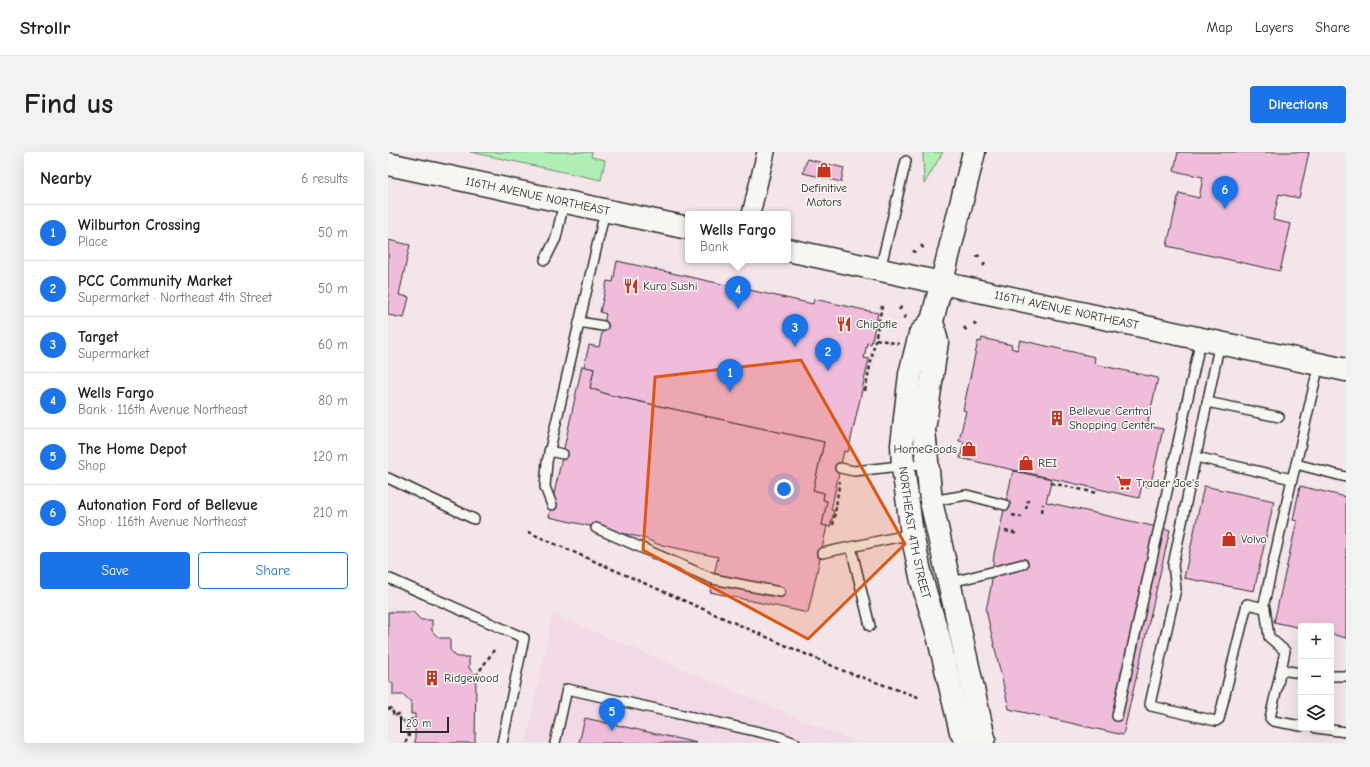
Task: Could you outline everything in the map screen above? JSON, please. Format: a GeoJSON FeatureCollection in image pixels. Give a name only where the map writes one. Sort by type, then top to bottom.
{"type":"FeatureCollection","features":[{"type":"Feature","properties":{"kind":"main road","name":"NORTHEAST 4TH STREET"},"geometry":{"type":"LineString","coordinates":[[974,152],[932,321],[937,342],[924,430],[931,501],[948,583],[984,738],[982,743]]}},
{"type":"Feature","properties":{"kind":"main road","name":"116TH AVENUE NORTHEAST"},"geometry":{"type":"LineString","coordinates":[[388,164],[685,227]]}},
{"type":"Feature","properties":{"kind":"main road","name":"116TH AVENUE NORTHEAST"},"geometry":{"type":"LineString","coordinates":[[791,251],[1346,370]]}},
{"type":"Feature","properties":{"kind":"main road","name":"NORTHEAST 4TH STREET"},"geometry":{"type":"LineString","coordinates":[[932,321],[920,334],[910,374],[902,445],[903,467],[912,534],[922,581],[938,635],[961,732],[970,743]]}},
{"type":"Feature","properties":{"kind":"street"},"geometry":{"type":"LineString","coordinates":[[752,211],[766,152]]}},
{"type":"Feature","properties":{"kind":"lane"},"geometry":{"type":"LineString","coordinates":[[880,270],[906,161]]}},
{"type":"Feature","properties":{"kind":"lane"},"geometry":{"type":"LineString","coordinates":[[545,260],[556,238],[564,202]]}},
{"type":"Feature","properties":{"kind":"lane"},"geometry":{"type":"LineString","coordinates":[[552,505],[545,487],[549,451],[605,211]]}},
{"type":"Feature","properties":{"kind":"lane"},"geometry":{"type":"LineString","coordinates":[[579,322],[603,326]]}},
{"type":"Feature","properties":{"kind":"lane"},"geometry":{"type":"LineString","coordinates":[[1211,341],[1207,402],[1173,566],[1176,589],[1150,702],[1151,706],[1218,720],[1247,604],[1265,608],[1269,637],[1285,651],[1270,718],[1272,721],[1298,725]]}},
{"type":"Feature","properties":{"kind":"lane"},"geometry":{"type":"LineString","coordinates":[[1117,716],[1152,538],[1211,341]]}},
{"type":"Feature","properties":{"kind":"lane"},"geometry":{"type":"LineString","coordinates":[[1263,608],[1319,364]]}},
{"type":"Feature","properties":{"kind":"lane"},"geometry":{"type":"LineString","coordinates":[[1207,402],[1279,418]]}},
{"type":"Feature","properties":{"kind":"lane"},"geometry":{"type":"LineString","coordinates":[[549,451],[563,454]]}},
{"type":"Feature","properties":{"kind":"lane"},"geometry":{"type":"LineString","coordinates":[[1196,457],[1292,479]]}},
{"type":"Feature","properties":{"kind":"lane"},"geometry":{"type":"LineString","coordinates":[[840,468],[854,471],[903,467],[928,463]]}},
{"type":"Feature","properties":{"kind":"lane"},"geometry":{"type":"LineString","coordinates":[[1296,464],[1346,477]]}},
{"type":"Feature","properties":{"kind":"lane"},"geometry":{"type":"LineString","coordinates":[[388,478],[474,519]]}},
{"type":"Feature","properties":{"kind":"lane"},"geometry":{"type":"LineString","coordinates":[[931,501],[967,495],[1005,505]]}},
{"type":"Feature","properties":{"kind":"lane"},"geometry":{"type":"LineString","coordinates":[[596,528],[713,579],[780,592]]}},
{"type":"Feature","properties":{"kind":"lane"},"geometry":{"type":"LineString","coordinates":[[822,553],[912,534]]}},
{"type":"Feature","properties":{"kind":"lane"},"geometry":{"type":"LineString","coordinates":[[850,547],[870,626]]}},
{"type":"Feature","properties":{"kind":"lane"},"geometry":{"type":"LineString","coordinates":[[948,583],[1023,564]]}},
{"type":"Feature","properties":{"kind":"lane"},"geometry":{"type":"LineString","coordinates":[[388,578],[524,638],[502,743]]}},
{"type":"Feature","properties":{"kind":"lane"},"geometry":{"type":"LineString","coordinates":[[1281,670],[1298,673]]}},
{"type":"Feature","properties":{"kind":"lane"},"geometry":{"type":"LineString","coordinates":[[1334,676],[1346,676]]}},
{"type":"Feature","properties":{"kind":"lane"},"geometry":{"type":"LineString","coordinates":[[555,743],[567,689],[777,736],[795,743]]}},
{"type":"Feature","properties":{"kind":"lane"},"geometry":{"type":"LineString","coordinates":[[1334,730],[1346,732]]}},
{"type":"Feature","properties":{"kind":"path"},"geometry":{"type":"LineString","coordinates":[[921,245],[924,248]]}},
{"type":"Feature","properties":{"kind":"path"},"geometry":{"type":"LineString","coordinates":[[976,257],[980,255]]}},
{"type":"Feature","properties":{"kind":"path"},"geometry":{"type":"LineString","coordinates":[[865,391],[882,306]]}},
{"type":"Feature","properties":{"kind":"path"},"geometry":{"type":"LineString","coordinates":[[899,310],[902,306]]}},
{"type":"Feature","properties":{"kind":"path"},"geometry":{"type":"LineString","coordinates":[[904,318],[908,316]]}},
{"type":"Feature","properties":{"kind":"path"},"geometry":{"type":"LineString","coordinates":[[974,322],[976,326]]}},
{"type":"Feature","properties":{"kind":"path"},"geometry":{"type":"LineString","coordinates":[[964,327],[967,331]]}},
{"type":"Feature","properties":{"kind":"path"},"geometry":{"type":"LineString","coordinates":[[876,339],[893,342]]}},
{"type":"Feature","properties":{"kind":"path"},"geometry":{"type":"LineString","coordinates":[[833,525],[837,508],[835,504],[840,481]]}},
{"type":"Feature","properties":{"kind":"path"},"geometry":{"type":"LineString","coordinates":[[1051,483],[1097,493]]}},
{"type":"Feature","properties":{"kind":"path"},"geometry":{"type":"LineString","coordinates":[[1026,508],[1028,500]]}},
{"type":"Feature","properties":{"kind":"path"},"geometry":{"type":"LineString","coordinates":[[1042,512],[1043,504]]}},
{"type":"Feature","properties":{"kind":"path"},"geometry":{"type":"LineString","coordinates":[[1009,514],[1022,517]]}},
{"type":"Feature","properties":{"kind":"path"},"geometry":{"type":"LineString","coordinates":[[1005,531],[1018,534]]}},
{"type":"Feature","properties":{"kind":"path"},"geometry":{"type":"LineString","coordinates":[[528,532],[688,603],[820,659],[844,671],[921,698]]}},
{"type":"Feature","properties":{"kind":"path"},"geometry":{"type":"LineString","coordinates":[[476,676],[494,650]]}},
{"type":"Feature","properties":{"kind":"path"},"geometry":{"type":"LineString","coordinates":[[388,710],[392,708],[394,716],[399,714],[401,722],[415,719]]}},
{"type":"Feature","properties":{"kind":"path"},"geometry":{"type":"LineString","coordinates":[[405,743],[409,736],[406,721]]}},
{"type":"Feature","properties":{"kind":"highlighted area"},"geometry":{"type":"Polygon","coordinates":[[[801,360],[905,544],[808,639],[643,550],[655,377],[801,360]]]}},
{"type":"Feature","properties":{"kind":"shaded area"},"geometry":{"type":"Polygon","coordinates":[[[553,614],[857,743],[526,743],[553,614]]]}},
{"type":"Feature","properties":{"kind":"green space"},"geometry":{"type":"Polygon","coordinates":[[[470,152],[592,152],[591,157],[605,160],[601,180],[470,152]]]}},
{"type":"Feature","properties":{"kind":"green space"},"geometry":{"type":"Polygon","coordinates":[[[923,152],[943,152],[924,184],[923,152]]]}},
{"type":"Feature","properties":{"kind":"building"},"geometry":{"type":"Polygon","coordinates":[[[1178,152],[1309,152],[1299,198],[1279,194],[1273,220],[1291,224],[1280,271],[1167,246],[1179,193],[1199,198],[1203,177],[1174,171],[1178,152]]]}},
{"type":"Feature","properties":{"kind":"building","name":"Definitive Motors"},"geometry":{"type":"Polygon","coordinates":[[[807,159],[844,168],[841,182],[803,173],[807,159]]]}},
{"type":"Feature","properties":{"kind":"building"},"geometry":{"type":"Polygon","coordinates":[[[388,240],[410,245],[399,295],[409,297],[404,318],[388,315],[388,240]]]}},
{"type":"Feature","properties":{"kind":"building"},"geometry":{"type":"Polygon","coordinates":[[[617,261],[813,304],[814,299],[878,313],[871,344],[867,343],[864,358],[869,359],[848,452],[844,451],[840,468],[831,510],[834,511],[830,527],[822,525],[827,501],[823,500],[824,493],[813,490],[824,442],[609,395],[590,388],[594,369],[584,367],[589,345],[599,347],[606,314],[600,312],[607,281],[613,282],[617,261]]]}},
{"type":"Feature","properties":{"kind":"building","name":"Bellevue Central Shopping Center"},"geometry":{"type":"Polygon","coordinates":[[[982,338],[1012,345],[1011,348],[1017,350],[1020,340],[1095,357],[1094,364],[1158,378],[1147,426],[1163,429],[1150,487],[1142,485],[1139,498],[960,458],[964,442],[959,441],[966,411],[963,410],[978,341],[981,342],[982,338]]]}},
{"type":"Feature","properties":{"kind":"building"},"geometry":{"type":"Polygon","coordinates":[[[582,366],[594,369],[590,388],[609,395],[824,442],[813,490],[824,493],[823,500],[827,501],[822,525],[827,526],[808,613],[710,592],[718,557],[657,544],[644,538],[549,517],[582,366]]]}},
{"type":"Feature","properties":{"kind":"building"},"geometry":{"type":"Polygon","coordinates":[[[1013,471],[1052,479],[1046,502],[1170,530],[1123,735],[1009,709],[986,610],[991,587],[994,554],[1013,471]]]}},
{"type":"Feature","properties":{"kind":"building","name":"Volvo"},"geometry":{"type":"Polygon","coordinates":[[[1204,486],[1274,501],[1254,591],[1184,578],[1204,486]]]}},
{"type":"Feature","properties":{"kind":"building"},"geometry":{"type":"Polygon","coordinates":[[[1300,486],[1346,497],[1346,638],[1334,635],[1334,623],[1298,623],[1298,627],[1274,622],[1297,521],[1293,520],[1300,486]]]}},
{"type":"Feature","properties":{"kind":"building","name":"Ridgewood"},"geometry":{"type":"Polygon","coordinates":[[[388,612],[413,612],[421,620],[432,620],[432,631],[439,638],[450,638],[450,650],[457,657],[469,657],[469,668],[476,676],[475,743],[415,743],[415,714],[411,714],[411,702],[404,695],[393,695],[393,684],[388,680],[388,612]]]}},
{"type":"Feature","properties":{"kind":"building"},"geometry":{"type":"Polygon","coordinates":[[[585,718],[697,743],[579,743],[585,718]]]}},
{"type":"Feature","properties":{"kind":"place","name":"Definitive Motors"},"geometry":{"type":"Point","coordinates":[824,170]}},
{"type":"Feature","properties":{"kind":"place","name":"Autonation Ford of Bellevue"},"geometry":{"type":"Point","coordinates":[1225,209]}},
{"type":"Feature","properties":{"kind":"place","name":"Kura Sushi"},"geometry":{"type":"Point","coordinates":[631,286]}},
{"type":"Feature","properties":{"kind":"place","name":"Wells Fargo"},"geometry":{"type":"Point","coordinates":[738,309]}},
{"type":"Feature","properties":{"kind":"place","name":"Chipotle"},"geometry":{"type":"Point","coordinates":[844,324]}},
{"type":"Feature","properties":{"kind":"place","name":"Target"},"geometry":{"type":"Point","coordinates":[795,347]}},
{"type":"Feature","properties":{"kind":"place","name":"PCC Community Market"},"geometry":{"type":"Point","coordinates":[828,371]}},
{"type":"Feature","properties":{"kind":"place","name":"Wilburton Crossing"},"geometry":{"type":"Point","coordinates":[730,392]}},
{"type":"Feature","properties":{"kind":"place","name":"Bellevue Central Shopping Center"},"geometry":{"type":"Point","coordinates":[1057,418]}},
{"type":"Feature","properties":{"kind":"place","name":"HomeGoods"},"geometry":{"type":"Point","coordinates":[969,449]}},
{"type":"Feature","properties":{"kind":"place","name":"REI"},"geometry":{"type":"Point","coordinates":[1026,463]}},
{"type":"Feature","properties":{"kind":"place","name":"Trader Joe's"},"geometry":{"type":"Point","coordinates":[1124,483]}},
{"type":"Feature","properties":{"kind":"place","name":"Volvo"},"geometry":{"type":"Point","coordinates":[1229,539]}},
{"type":"Feature","properties":{"kind":"place","name":"Ridgewood"},"geometry":{"type":"Point","coordinates":[432,678]}},
{"type":"Feature","properties":{"kind":"place","name":"The Home Depot"},"geometry":{"type":"Point","coordinates":[612,731]}}]}
